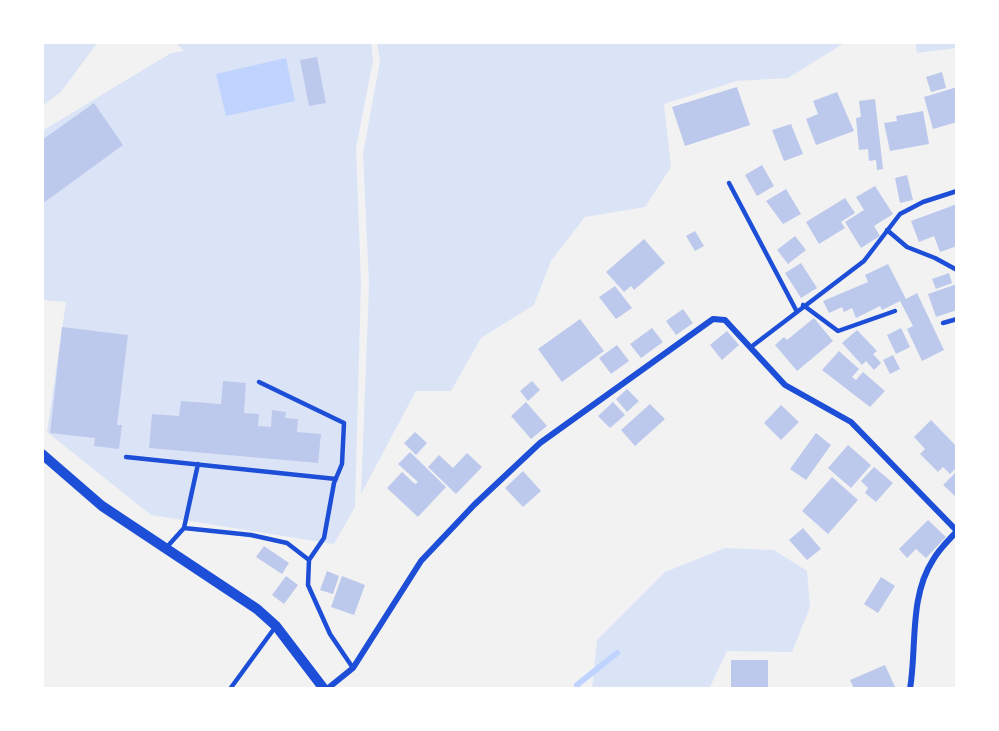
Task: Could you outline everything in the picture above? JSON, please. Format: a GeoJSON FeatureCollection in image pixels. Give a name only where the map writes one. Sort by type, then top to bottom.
{"type":"FeatureCollection","features":[{"type":"Feature","properties":{"kind":"street"},"geometry":{"type":"LineString","coordinates":[[42,454],[81,490],[257,609],[276,626],[326,689],[353,668],[421,561],[474,505],[540,443],[713,319],[725,320],[785,385],[851,422],[957,531],[932,560],[917,602],[910,689]]}},
{"type":"Feature","properties":{"kind":"lane"},"geometry":{"type":"LineString","coordinates":[[729,183],[796,310]]}},
{"type":"Feature","properties":{"kind":"lane"},"geometry":{"type":"LineString","coordinates":[[751,347],[796,310],[864,261],[900,214],[923,201],[957,191]]}},
{"type":"Feature","properties":{"kind":"lane"},"geometry":{"type":"LineString","coordinates":[[887,230],[907,247],[957,270]]}},
{"type":"Feature","properties":{"kind":"lane"},"geometry":{"type":"LineString","coordinates":[[803,305],[838,331],[895,311]]}},
{"type":"Feature","properties":{"kind":"lane"},"geometry":{"type":"LineString","coordinates":[[943,323],[957,319]]}},
{"type":"Feature","properties":{"kind":"lane"},"geometry":{"type":"LineString","coordinates":[[259,382],[344,423],[342,464],[336,479],[324,538],[309,560],[308,585],[330,634],[353,668]]}},
{"type":"Feature","properties":{"kind":"lane"},"geometry":{"type":"LineString","coordinates":[[126,457],[336,479]]}},
{"type":"Feature","properties":{"kind":"lane"},"geometry":{"type":"LineString","coordinates":[[166,548],[184,528],[198,464]]}},
{"type":"Feature","properties":{"kind":"lane"},"geometry":{"type":"LineString","coordinates":[[184,528],[251,535],[287,543],[309,560]]}},
{"type":"Feature","properties":{"kind":"lane"},"geometry":{"type":"LineString","coordinates":[[230,689],[276,626]]}},
{"type":"Feature","properties":{"kind":"shaded area"},"geometry":{"type":"Polygon","coordinates":[[[42,42],[98,42],[61,92],[42,106],[42,42]]]}},
{"type":"Feature","properties":{"kind":"shaded area"},"geometry":{"type":"Polygon","coordinates":[[[175,42],[371,42],[373,61],[356,148],[361,282],[355,507],[334,544],[151,515],[47,432],[66,302],[42,300],[42,131],[171,53],[184,51],[175,42]]]}},
{"type":"Feature","properties":{"kind":"shaded area"},"geometry":{"type":"Polygon","coordinates":[[[377,42],[846,42],[788,78],[737,81],[664,104],[671,167],[645,207],[585,217],[551,261],[534,305],[481,338],[451,391],[416,391],[361,494],[369,286],[363,154],[380,61],[377,42]]]}},
{"type":"Feature","properties":{"kind":"shaded area"},"geometry":{"type":"Polygon","coordinates":[[[915,42],[957,42],[957,48],[917,53],[915,42]]]}},
{"type":"Feature","properties":{"kind":"shaded area"},"geometry":{"type":"Polygon","coordinates":[[[725,548],[774,550],[807,571],[810,607],[792,652],[727,651],[709,689],[592,689],[597,640],[665,572],[725,548]]]}},
{"type":"Feature","properties":{"kind":"water"},"geometry":{"type":"Polygon","coordinates":[[[286,58],[295,101],[226,116],[216,74],[286,58]]]}},
{"type":"Feature","properties":{"kind":"building"},"geometry":{"type":"Polygon","coordinates":[[[317,57],[326,103],[309,106],[300,60],[317,57]]]}},
{"type":"Feature","properties":{"kind":"building"},"geometry":{"type":"Polygon","coordinates":[[[942,72],[946,88],[931,92],[926,77],[942,72]]]}},
{"type":"Feature","properties":{"kind":"building"},"geometry":{"type":"Polygon","coordinates":[[[737,87],[750,125],[685,146],[672,107],[737,87]]]}},
{"type":"Feature","properties":{"kind":"building"},"geometry":{"type":"Polygon","coordinates":[[[957,87],[957,122],[933,129],[924,97],[957,87]]]}},
{"type":"Feature","properties":{"kind":"building"},"geometry":{"type":"Polygon","coordinates":[[[837,92],[854,131],[816,145],[806,119],[818,114],[813,101],[837,92]]]}},
{"type":"Feature","properties":{"kind":"building"},"geometry":{"type":"Polygon","coordinates":[[[875,99],[883,169],[877,170],[876,160],[869,161],[868,149],[859,150],[856,118],[861,117],[859,101],[875,99]]]}},
{"type":"Feature","properties":{"kind":"building"},"geometry":{"type":"Polygon","coordinates":[[[94,103],[123,145],[42,204],[42,140],[94,103]]]}},
{"type":"Feature","properties":{"kind":"building"},"geometry":{"type":"Polygon","coordinates":[[[923,111],[929,144],[890,151],[884,123],[897,121],[896,116],[923,111]]]}},
{"type":"Feature","properties":{"kind":"building"},"geometry":{"type":"Polygon","coordinates":[[[791,124],[803,154],[784,161],[772,130],[791,124]]]}},
{"type":"Feature","properties":{"kind":"building"},"geometry":{"type":"Polygon","coordinates":[[[762,165],[774,186],[757,196],[745,175],[762,165]]]}},
{"type":"Feature","properties":{"kind":"building"},"geometry":{"type":"Polygon","coordinates":[[[907,175],[913,200],[900,203],[895,178],[907,175]]]}},
{"type":"Feature","properties":{"kind":"building"},"geometry":{"type":"Polygon","coordinates":[[[875,186],[893,214],[874,226],[880,236],[861,248],[845,222],[864,210],[856,197],[875,186]]]}},
{"type":"Feature","properties":{"kind":"building"},"geometry":{"type":"Polygon","coordinates":[[[786,189],[801,214],[783,224],[766,201],[786,189]]]}},
{"type":"Feature","properties":{"kind":"building"},"geometry":{"type":"Polygon","coordinates":[[[845,198],[855,213],[841,222],[845,228],[819,244],[806,222],[845,198]]]}},
{"type":"Feature","properties":{"kind":"building"},"geometry":{"type":"Polygon","coordinates":[[[957,204],[957,246],[940,252],[934,236],[919,242],[911,221],[957,204]]]}},
{"type":"Feature","properties":{"kind":"building"},"geometry":{"type":"Polygon","coordinates":[[[695,231],[704,246],[695,251],[686,236],[695,231]]]}},
{"type":"Feature","properties":{"kind":"building"},"geometry":{"type":"Polygon","coordinates":[[[795,236],[806,250],[788,264],[777,250],[795,236]]]}},
{"type":"Feature","properties":{"kind":"building"},"geometry":{"type":"Polygon","coordinates":[[[644,239],[665,263],[634,290],[631,286],[624,292],[606,272],[644,239]]]}},
{"type":"Feature","properties":{"kind":"building"},"geometry":{"type":"Polygon","coordinates":[[[801,263],[817,288],[801,298],[785,273],[801,263]]]}},
{"type":"Feature","properties":{"kind":"building"},"geometry":{"type":"Polygon","coordinates":[[[888,264],[906,299],[917,293],[944,350],[922,361],[907,329],[913,326],[900,301],[882,310],[880,306],[856,318],[852,308],[844,312],[842,307],[829,313],[823,301],[868,282],[865,275],[888,264]]]}},
{"type":"Feature","properties":{"kind":"building"},"geometry":{"type":"Polygon","coordinates":[[[949,273],[952,283],[936,289],[932,279],[949,273]]]}},
{"type":"Feature","properties":{"kind":"building"},"geometry":{"type":"Polygon","coordinates":[[[957,284],[957,310],[936,317],[928,294],[957,284]]]}},
{"type":"Feature","properties":{"kind":"building"},"geometry":{"type":"Polygon","coordinates":[[[615,286],[632,308],[616,319],[599,297],[615,286]]]}},
{"type":"Feature","properties":{"kind":"building"},"geometry":{"type":"Polygon","coordinates":[[[683,309],[693,323],[676,335],[666,321],[683,309]]]}},
{"type":"Feature","properties":{"kind":"building"},"geometry":{"type":"Polygon","coordinates":[[[814,318],[833,341],[797,371],[775,345],[784,337],[787,340],[814,318]]]}},
{"type":"Feature","properties":{"kind":"building"},"geometry":{"type":"Polygon","coordinates":[[[580,319],[604,351],[562,382],[538,349],[580,319]]]}},
{"type":"Feature","properties":{"kind":"building"},"geometry":{"type":"Polygon","coordinates":[[[62,327],[128,335],[117,425],[122,425],[119,449],[94,446],[95,438],[50,433],[62,327]]]}},
{"type":"Feature","properties":{"kind":"building"},"geometry":{"type":"Polygon","coordinates":[[[652,328],[663,342],[641,358],[630,344],[652,328]]]}},
{"type":"Feature","properties":{"kind":"building"},"geometry":{"type":"Polygon","coordinates":[[[901,328],[910,347],[896,354],[887,335],[901,328]]]}},
{"type":"Feature","properties":{"kind":"building"},"geometry":{"type":"Polygon","coordinates":[[[857,330],[877,351],[873,354],[881,363],[874,370],[866,361],[862,365],[842,343],[857,330]]]}},
{"type":"Feature","properties":{"kind":"building"},"geometry":{"type":"Polygon","coordinates":[[[727,331],[739,345],[722,360],[710,345],[727,331]]]}},
{"type":"Feature","properties":{"kind":"building"},"geometry":{"type":"Polygon","coordinates":[[[617,345],[629,361],[611,374],[599,358],[617,345]]]}},
{"type":"Feature","properties":{"kind":"building"},"geometry":{"type":"Polygon","coordinates":[[[839,351],[859,369],[852,377],[856,380],[863,372],[885,391],[870,407],[822,370],[839,351]]]}},
{"type":"Feature","properties":{"kind":"building"},"geometry":{"type":"Polygon","coordinates":[[[893,355],[900,369],[890,374],[883,360],[893,355]]]}},
{"type":"Feature","properties":{"kind":"building"},"geometry":{"type":"Polygon","coordinates":[[[223,381],[246,383],[244,413],[259,414],[258,426],[271,427],[272,410],[286,412],[285,418],[298,419],[297,432],[321,434],[318,463],[149,448],[152,414],[179,416],[181,401],[221,404],[223,381]]]}},
{"type":"Feature","properties":{"kind":"building"},"geometry":{"type":"Polygon","coordinates":[[[532,381],[540,390],[528,401],[520,391],[532,381]]]}},
{"type":"Feature","properties":{"kind":"building"},"geometry":{"type":"Polygon","coordinates":[[[627,389],[639,401],[627,412],[616,399],[627,389]]]}},
{"type":"Feature","properties":{"kind":"building"},"geometry":{"type":"Polygon","coordinates":[[[526,402],[547,426],[531,439],[511,416],[526,402]]]}},
{"type":"Feature","properties":{"kind":"building"},"geometry":{"type":"Polygon","coordinates":[[[613,402],[625,415],[610,428],[598,416],[613,402]]]}},
{"type":"Feature","properties":{"kind":"building"},"geometry":{"type":"Polygon","coordinates":[[[650,404],[665,419],[635,446],[621,430],[650,404]]]}},
{"type":"Feature","properties":{"kind":"building"},"geometry":{"type":"Polygon","coordinates":[[[781,405],[799,422],[781,440],[764,423],[781,405]]]}},
{"type":"Feature","properties":{"kind":"building"},"geometry":{"type":"Polygon","coordinates":[[[931,420],[957,447],[957,467],[950,474],[943,467],[938,472],[920,454],[925,449],[914,437],[931,420]]]}},
{"type":"Feature","properties":{"kind":"building"},"geometry":{"type":"Polygon","coordinates":[[[415,432],[427,443],[416,455],[404,443],[415,432]]]}},
{"type":"Feature","properties":{"kind":"building"},"geometry":{"type":"Polygon","coordinates":[[[816,433],[831,445],[806,480],[790,469],[816,433]]]}},
{"type":"Feature","properties":{"kind":"building"},"geometry":{"type":"Polygon","coordinates":[[[848,445],[871,465],[851,488],[828,468],[848,445]]]}},
{"type":"Feature","properties":{"kind":"building"},"geometry":{"type":"Polygon","coordinates":[[[410,452],[446,487],[418,517],[387,488],[402,472],[415,484],[418,482],[398,464],[410,452]]]}},
{"type":"Feature","properties":{"kind":"building"},"geometry":{"type":"Polygon","coordinates":[[[467,453],[482,467],[456,494],[428,467],[439,455],[453,468],[467,453]]]}},
{"type":"Feature","properties":{"kind":"building"},"geometry":{"type":"Polygon","coordinates":[[[874,467],[893,483],[876,502],[865,493],[868,488],[861,481],[874,467]]]}},
{"type":"Feature","properties":{"kind":"building"},"geometry":{"type":"Polygon","coordinates":[[[523,471],[541,491],[523,507],[505,488],[523,471]]]}},
{"type":"Feature","properties":{"kind":"building"},"geometry":{"type":"Polygon","coordinates":[[[957,471],[957,494],[955,496],[943,485],[957,471]]]}},
{"type":"Feature","properties":{"kind":"building"},"geometry":{"type":"Polygon","coordinates":[[[832,477],[858,500],[828,534],[802,511],[832,477]]]}},
{"type":"Feature","properties":{"kind":"building"},"geometry":{"type":"Polygon","coordinates":[[[928,520],[946,537],[926,558],[916,549],[907,558],[899,549],[928,520]]]}},
{"type":"Feature","properties":{"kind":"building"},"geometry":{"type":"Polygon","coordinates":[[[803,528],[821,549],[807,560],[789,540],[803,528]]]}},
{"type":"Feature","properties":{"kind":"building"},"geometry":{"type":"Polygon","coordinates":[[[264,546],[289,563],[282,574],[256,557],[264,546]]]}},
{"type":"Feature","properties":{"kind":"building"},"geometry":{"type":"Polygon","coordinates":[[[327,571],[339,576],[333,594],[320,590],[327,571]]]}},
{"type":"Feature","properties":{"kind":"building"},"geometry":{"type":"Polygon","coordinates":[[[286,576],[298,585],[284,604],[272,595],[286,576]]]}},
{"type":"Feature","properties":{"kind":"building"},"geometry":{"type":"Polygon","coordinates":[[[342,576],[365,585],[354,615],[331,607],[342,576]]]}},
{"type":"Feature","properties":{"kind":"building"},"geometry":{"type":"Polygon","coordinates":[[[881,577],[895,586],[878,613],[864,604],[881,577]]]}},
{"type":"Feature","properties":{"kind":"building"},"geometry":{"type":"Polygon","coordinates":[[[731,660],[768,660],[768,689],[731,689],[731,660]]]}},
{"type":"Feature","properties":{"kind":"building"},"geometry":{"type":"Polygon","coordinates":[[[885,665],[896,689],[854,689],[850,680],[885,665]]]}},
{"type":"Feature","properties":{"kind":"waterway"},"geometry":{"type":"LineString","coordinates":[[577,689],[577,685],[617,653]]}}]}
